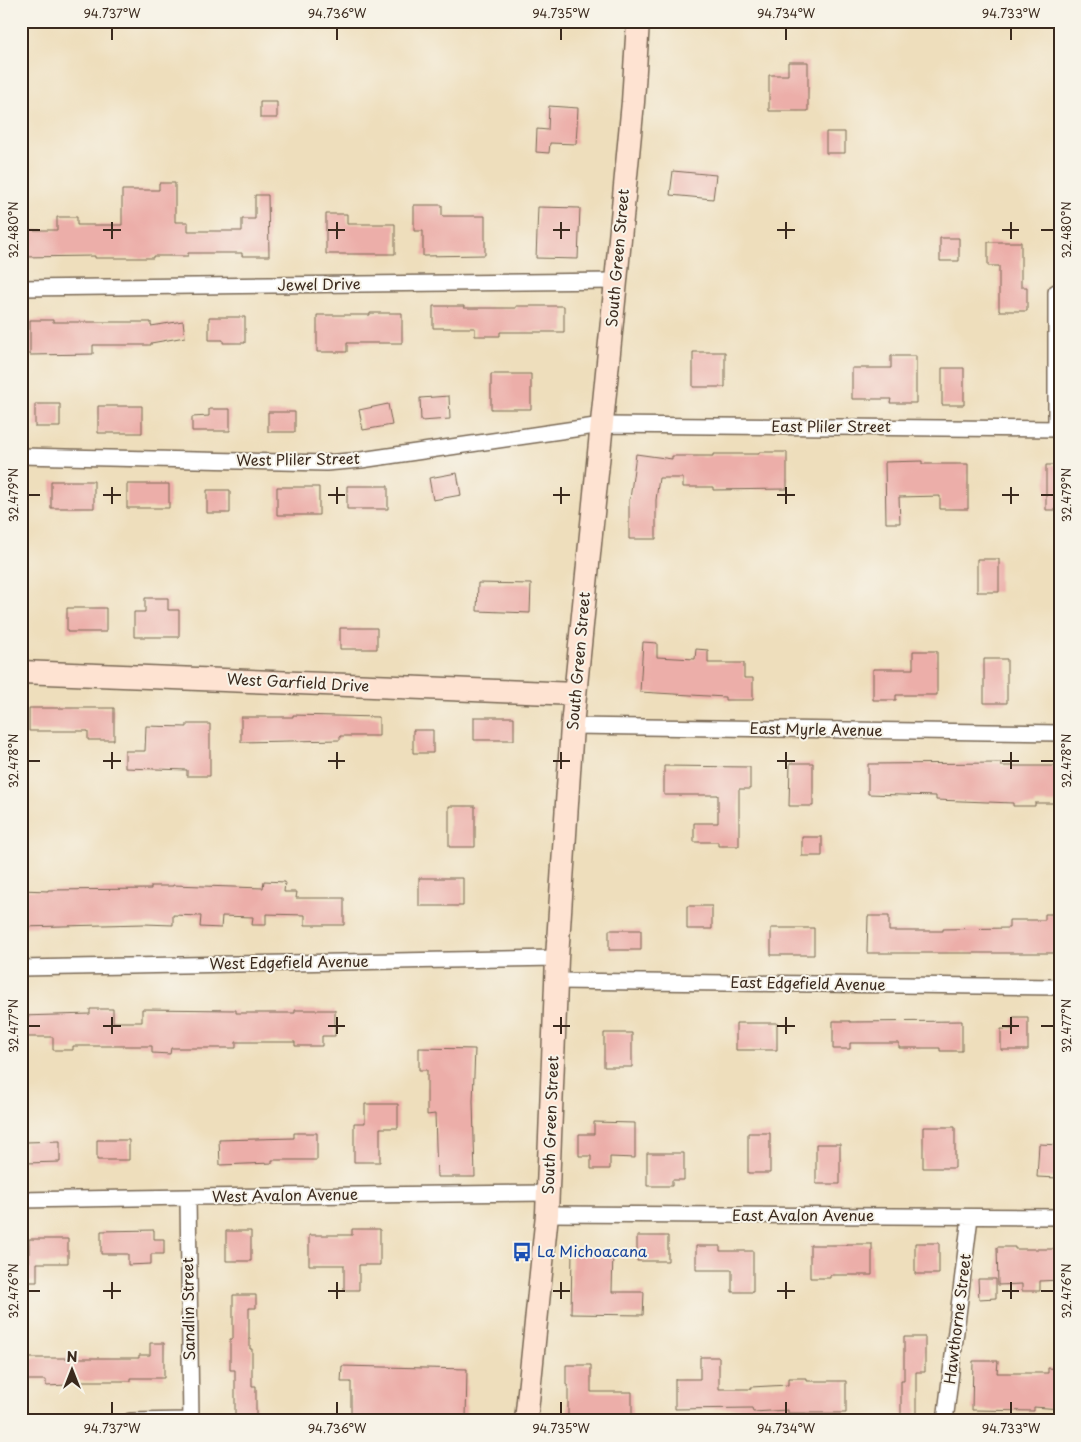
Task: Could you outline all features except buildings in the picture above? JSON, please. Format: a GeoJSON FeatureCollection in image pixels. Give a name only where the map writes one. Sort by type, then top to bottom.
{"type":"FeatureCollection","features":[{"type":"Feature","properties":{"kind":"street","name":"South Green Street"},"geometry":{"type":"LineString","coordinates":[[526,1421],[548,1204],[558,958],[572,726],[633,102],[638,21]]}},
{"type":"Feature","properties":{"kind":"street","name":"Jewel Drive"},"geometry":{"type":"LineString","coordinates":[[21,288],[616,281]]}},
{"type":"Feature","properties":{"kind":"street"},"geometry":{"type":"LineString","coordinates":[[1056,292],[1058,429]]}},
{"type":"Feature","properties":{"kind":"street","name":"East Pliler Street"},"geometry":{"type":"LineString","coordinates":[[602,425],[1058,429]]}},
{"type":"Feature","properties":{"kind":"street","name":"West Pliler Street"},"geometry":{"type":"LineString","coordinates":[[21,456],[296,463],[335,462],[371,459],[602,425]]}},
{"type":"Feature","properties":{"kind":"street","name":"West Garfield Drive"},"geometry":{"type":"LineString","coordinates":[[21,672],[575,694]]}},
{"type":"Feature","properties":{"kind":"street","name":"East Myrle Avenue"},"geometry":{"type":"LineString","coordinates":[[572,726],[1060,733]]}},
{"type":"Feature","properties":{"kind":"street","name":"West Edgefield Avenue"},"geometry":{"type":"LineString","coordinates":[[21,968],[558,958]]}},
{"type":"Feature","properties":{"kind":"street","name":"East Edgefield Avenue"},"geometry":{"type":"LineString","coordinates":[[557,981],[1060,987]]}},
{"type":"Feature","properties":{"kind":"street","name":"West Avalon Avenue"},"geometry":{"type":"LineString","coordinates":[[21,1200],[188,1197],[548,1204]]}},
{"type":"Feature","properties":{"kind":"street","name":"Sandlin Street"},"geometry":{"type":"LineString","coordinates":[[188,1197],[191,1420]]}},
{"type":"Feature","properties":{"kind":"street","name":"East Avalon Avenue"},"geometry":{"type":"LineString","coordinates":[[548,1204],[970,1217],[1060,1216]]}},
{"type":"Feature","properties":{"kind":"street","name":"Hawthorne Street"},"geometry":{"type":"LineString","coordinates":[[946,1421],[970,1217]]}},
{"type":"Feature","properties":{"kind":"street"},"geometry":{"type":"LineString","coordinates":[[130,1421],[191,1420]]}},
{"type":"Feature","properties":{"kind":"place","name":"La Michoacana"},"geometry":{"type":"Point","coordinates":[522,1252]}}]}
